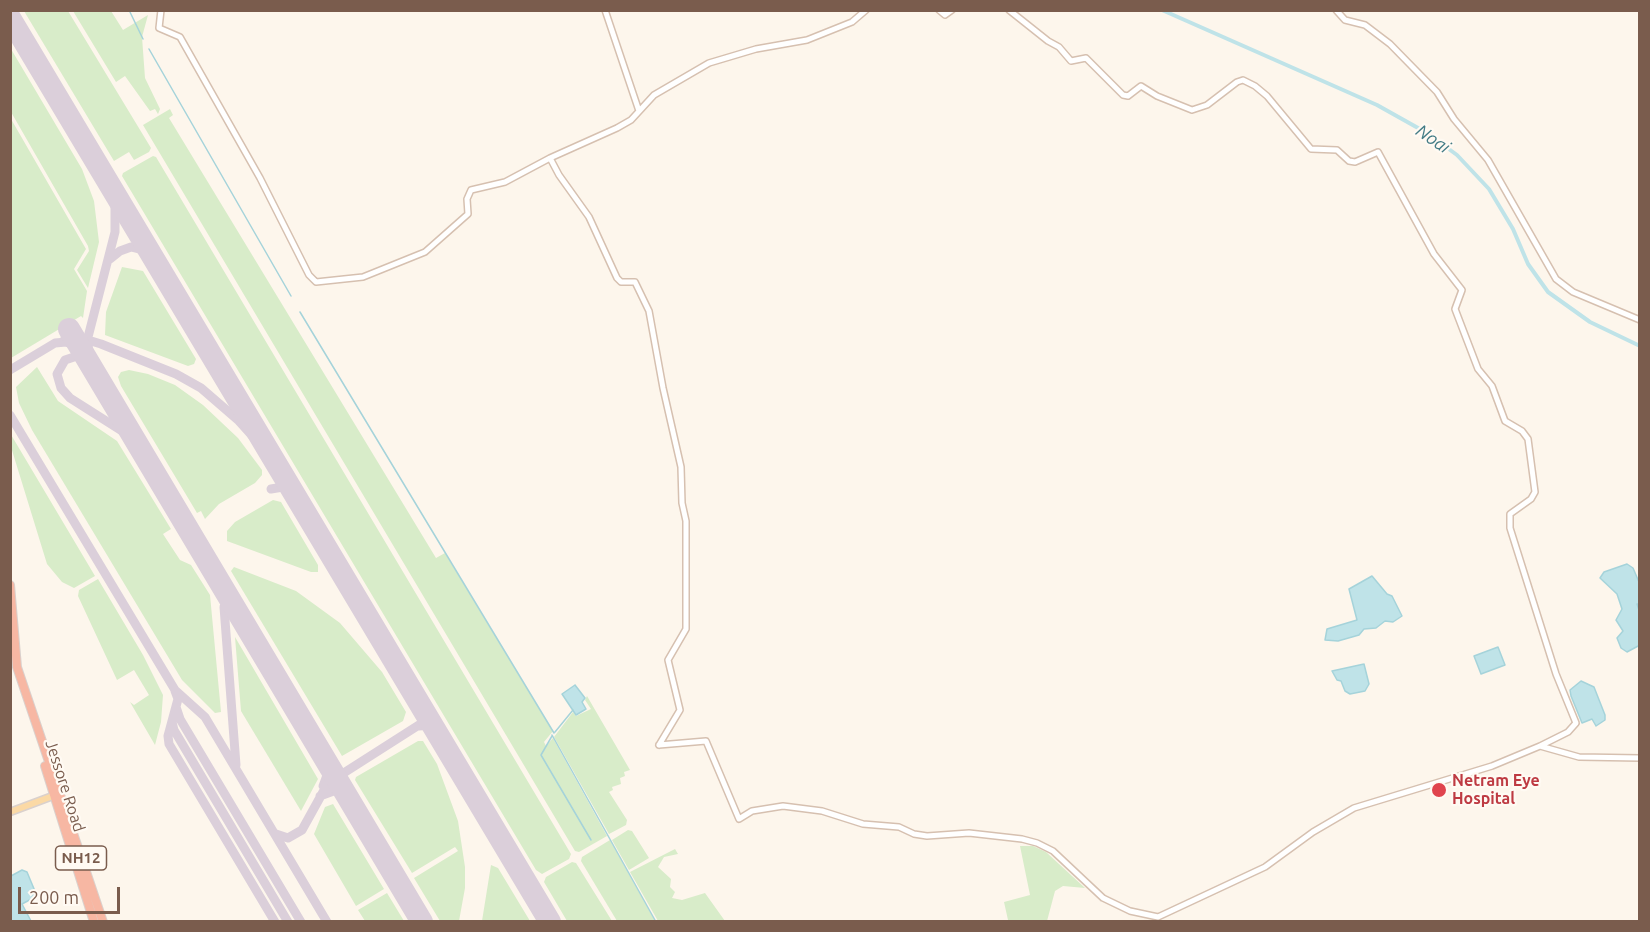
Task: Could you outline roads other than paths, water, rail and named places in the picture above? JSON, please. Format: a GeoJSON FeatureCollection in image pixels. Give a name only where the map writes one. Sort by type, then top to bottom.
{"type":"FeatureCollection","features":[{"type":"Feature","properties":{"kind":"highway","name":"NH12"},"geometry":{"type":"LineString","coordinates":[[10,585],[17,667],[102,921]]}},
{"type":"Feature","properties":{"kind":"highway","name":"Jessore Road"},"geometry":{"type":"LineString","coordinates":[[10,658],[58,794],[94,921]]}},
{"type":"Feature","properties":{"kind":"main road"},"geometry":{"type":"LineString","coordinates":[[10,812],[58,794]]}},
{"type":"Feature","properties":{"kind":"street"},"geometry":{"type":"LineString","coordinates":[[161,10],[158,26],[163,31],[180,37],[260,178],[309,275],[316,282],[363,277],[426,252],[466,218],[469,210],[468,193],[471,190],[505,182],[550,158],[617,128],[639,111],[654,95],[710,63],[756,49],[807,40],[852,22],[866,10]]}},
{"type":"Feature","properties":{"kind":"street"},"geometry":{"type":"LineString","coordinates":[[605,10],[639,111]]}},
{"type":"Feature","properties":{"kind":"street"},"geometry":{"type":"LineString","coordinates":[[939,10],[945,15],[952,10]]}},
{"type":"Feature","properties":{"kind":"street"},"geometry":{"type":"LineString","coordinates":[[550,158],[559,176],[589,217],[617,278],[621,282],[631,280],[635,282],[645,298],[681,466],[688,568],[686,629],[668,660],[680,710],[659,744],[706,741],[739,819],[752,811],[783,806],[822,811],[863,824],[899,827],[914,834],[927,836],[969,833],[1022,839],[1053,851],[1103,898],[1146,919],[1173,911],[1265,867],[1312,832],[1354,808],[1492,766],[1568,732],[1576,723],[1553,664],[1509,519],[1509,514],[1531,499],[1535,492],[1528,439],[1525,433],[1506,421],[1492,386],[1478,369],[1455,309],[1462,290],[1434,254],[1378,152],[1355,162],[1349,161],[1337,150],[1311,149],[1267,96],[1244,80],[1199,109],[1192,110],[1157,96],[1141,86],[1128,96],[1123,95],[1086,58],[1071,61],[1059,47],[1048,42],[1009,10]]}},
{"type":"Feature","properties":{"kind":"street"},"geometry":{"type":"LineString","coordinates":[[1336,10],[1345,20],[1365,26],[1390,44],[1437,92],[1454,119],[1488,160],[1556,279],[1573,292],[1640,320]]}},
{"type":"Feature","properties":{"kind":"street"},"geometry":{"type":"LineString","coordinates":[[1540,746],[1578,757],[1640,758]]}},
{"type":"Feature","properties":{"kind":"water"},"geometry":{"type":"Polygon","coordinates":[[[1627,564],[1633,568],[1639,582],[1639,604],[1637,604],[1640,645],[1627,652],[1621,648],[1617,638],[1623,631],[1616,620],[1622,609],[1617,594],[1600,578],[1604,572],[1627,564]]]}},
{"type":"Feature","properties":{"kind":"water"},"geometry":{"type":"Polygon","coordinates":[[[1372,576],[1387,594],[1392,596],[1402,616],[1393,622],[1385,621],[1376,628],[1364,629],[1359,635],[1338,641],[1325,640],[1327,629],[1357,620],[1349,589],[1372,576]]]}},
{"type":"Feature","properties":{"kind":"water"},"geometry":{"type":"Polygon","coordinates":[[[1498,647],[1505,665],[1481,674],[1474,656],[1498,647]]]}},
{"type":"Feature","properties":{"kind":"water"},"geometry":{"type":"Polygon","coordinates":[[[1364,664],[1369,684],[1365,691],[1350,694],[1345,691],[1341,681],[1337,680],[1332,671],[1364,664]]]}},
{"type":"Feature","properties":{"kind":"water"},"geometry":{"type":"Polygon","coordinates":[[[1581,681],[1594,687],[1605,715],[1605,720],[1596,726],[1592,719],[1582,723],[1571,696],[1570,690],[1581,681]]]}},
{"type":"Feature","properties":{"kind":"water"},"geometry":{"type":"Polygon","coordinates":[[[575,685],[585,698],[582,702],[586,709],[576,715],[562,694],[575,685]]]}},
{"type":"Feature","properties":{"kind":"water"},"geometry":{"type":"Polygon","coordinates":[[[22,870],[27,872],[37,896],[22,904],[31,921],[11,921],[11,876],[22,870]]]}},
{"type":"Feature","properties":{"kind":"waterway"},"geometry":{"type":"LineString","coordinates":[[129,10],[143,39]]}},
{"type":"Feature","properties":{"kind":"waterway","name":"Noai"},"geometry":{"type":"LineString","coordinates":[[1162,10],[1377,105],[1427,133],[1457,155],[1489,189],[1513,229],[1528,264],[1548,292],[1590,322],[1640,346]]}},
{"type":"Feature","properties":{"kind":"waterway"},"geometry":{"type":"LineString","coordinates":[[149,49],[291,296]]}},
{"type":"Feature","properties":{"kind":"waterway"},"geometry":{"type":"LineString","coordinates":[[300,312],[554,733]]}},
{"type":"Feature","properties":{"kind":"waterway"},"geometry":{"type":"LineString","coordinates":[[555,732],[573,710]]}},
{"type":"Feature","properties":{"kind":"waterway"},"geometry":{"type":"LineString","coordinates":[[552,735],[656,922]]}},
{"type":"Feature","properties":{"kind":"waterway"},"geometry":{"type":"LineString","coordinates":[[552,736],[541,755],[591,840]]}},
{"type":"Feature","properties":{"kind":"place","name":"Netram Eye Hospital"},"geometry":{"type":"Point","coordinates":[1439,790]}}]}
